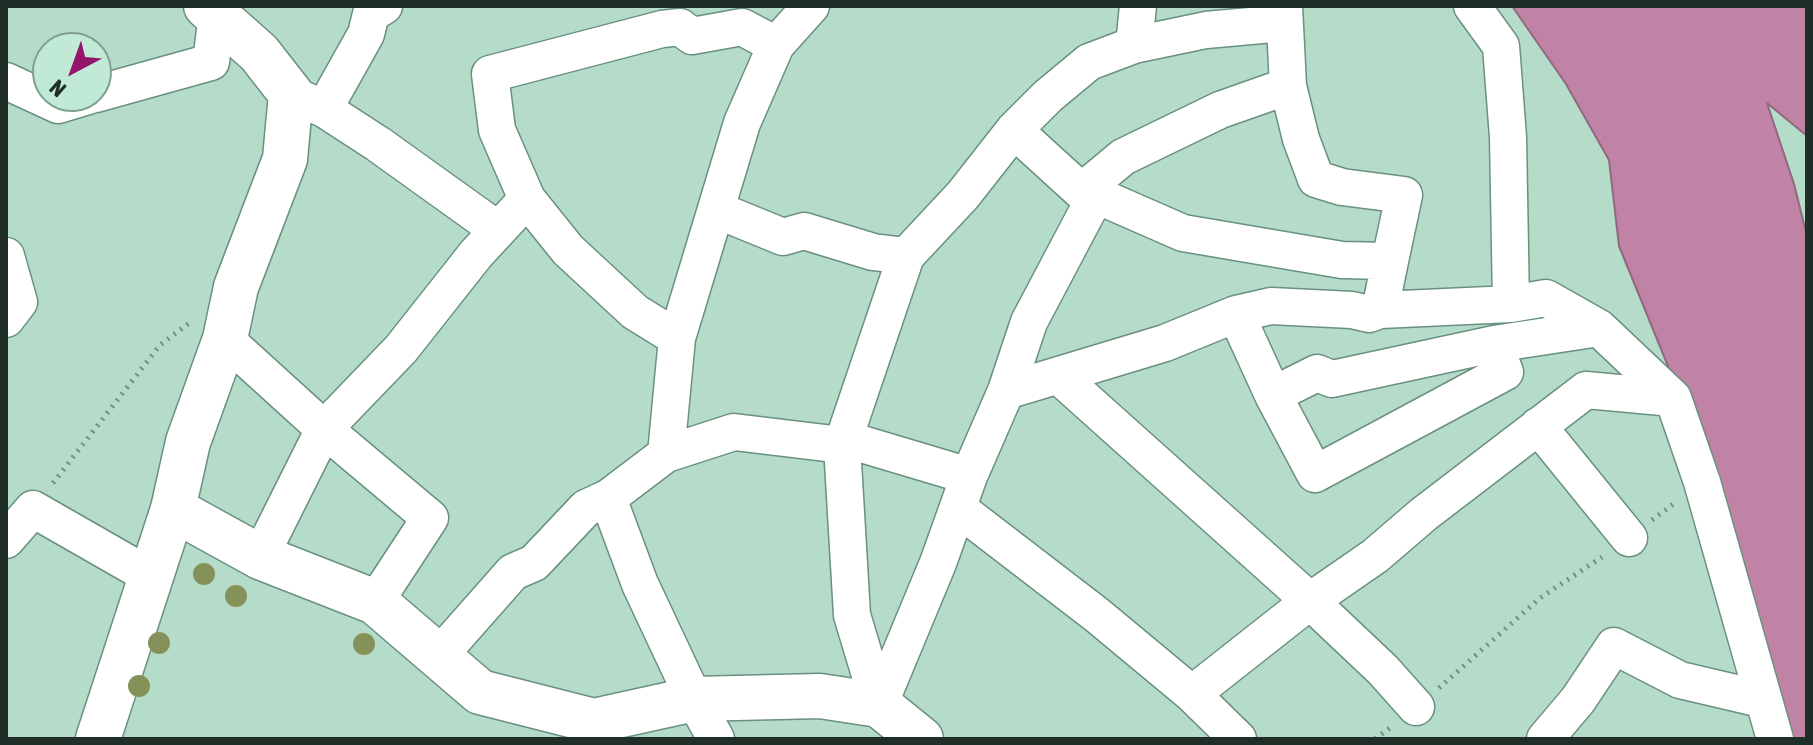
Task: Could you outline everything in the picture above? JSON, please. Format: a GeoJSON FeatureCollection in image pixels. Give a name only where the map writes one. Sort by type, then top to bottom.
{"type":"FeatureCollection","features":[{"type":"Feature","properties":{"kind":"main road"},"geometry":{"type":"LineString","coordinates":[[98,739],[173,509],[188,442],[225,339],[236,287],[308,102],[211,11]]}},
{"type":"Feature","properties":{"kind":"main road"},"geometry":{"type":"LineString","coordinates":[[173,509],[260,557],[375,602],[480,692],[600,730],[694,699],[820,696],[879,705],[921,739]]}},
{"type":"Feature","properties":{"kind":"street"},"geometry":{"type":"LineString","coordinates":[[384,6],[371,14],[366,34],[308,102],[378,144],[498,230]]}},
{"type":"Feature","properties":{"kind":"street"},"geometry":{"type":"LineString","coordinates":[[666,454],[677,338],[742,123],[776,45],[811,6]]}},
{"type":"Feature","properties":{"kind":"street"},"geometry":{"type":"LineString","coordinates":[[1134,45],[1138,6]]}},
{"type":"Feature","properties":{"kind":"street"},"geometry":{"type":"LineString","coordinates":[[1472,6],[1501,46],[1508,137],[1511,304]]}},
{"type":"Feature","properties":{"kind":"street"},"geometry":{"type":"LineString","coordinates":[[112,90],[211,62],[211,11]]}},
{"type":"Feature","properties":{"kind":"street"},"geometry":{"type":"LineString","coordinates":[[879,705],[852,615],[844,442],[906,256],[963,195],[1014,130],[1089,62],[1134,45],[1284,15],[1288,86],[1301,139],[1316,179],[1342,187],[1404,195],[1380,310]]}},
{"type":"Feature","properties":{"kind":"street"},"geometry":{"type":"LineString","coordinates":[[677,338],[635,312],[568,250],[527,199],[497,130],[490,74],[680,27],[692,36],[742,27],[776,45]]}},
{"type":"Feature","properties":{"kind":"street"},"geometry":{"type":"LineString","coordinates":[[6,81],[32,93]]}},
{"type":"Feature","properties":{"kind":"street"},"geometry":{"type":"LineString","coordinates":[[879,705],[1006,391],[1029,322],[1096,195],[1093,182],[1123,157],[1220,110],[1288,86]]}},
{"type":"Feature","properties":{"kind":"street"},"geometry":{"type":"LineString","coordinates":[[1014,130],[1082,192],[1096,195],[1183,233],[1342,260],[1390,261]]}},
{"type":"Feature","properties":{"kind":"street"},"geometry":{"type":"LineString","coordinates":[[260,557],[324,429],[401,349],[527,199]]}},
{"type":"Feature","properties":{"kind":"street"},"geometry":{"type":"LineString","coordinates":[[717,210],[783,237],[804,231],[873,252],[906,256]]}},
{"type":"Feature","properties":{"kind":"street"},"geometry":{"type":"LineString","coordinates":[[6,256],[19,302],[6,319]]}},
{"type":"Feature","properties":{"kind":"street"},"geometry":{"type":"LineString","coordinates":[[1006,391],[1060,377],[1165,343],[1236,314],[1271,306],[1352,310],[1369,314],[1380,310],[1511,304],[1546,298],[1599,328],[1673,398],[1702,482],[1761,699],[1775,739]]}},
{"type":"Feature","properties":{"kind":"street"},"geometry":{"type":"LineString","coordinates":[[1236,314],[1273,395],[1315,474],[1505,372],[1494,344]]}},
{"type":"Feature","properties":{"kind":"street"},"geometry":{"type":"LineString","coordinates":[[1273,395],[1317,373],[1332,379],[1494,344],[1599,328]]}},
{"type":"Feature","properties":{"kind":"street"},"geometry":{"type":"LineString","coordinates":[[225,339],[324,429],[430,518],[375,602]]}},
{"type":"Feature","properties":{"kind":"street"},"geometry":{"type":"LineString","coordinates":[[1060,377],[1310,601],[1383,670],[1416,707]]}},
{"type":"Feature","properties":{"kind":"street"},"geometry":{"type":"LineString","coordinates":[[1192,694],[1310,601],[1375,556],[1424,514],[1586,390],[1673,398]]}},
{"type":"Feature","properties":{"kind":"street"},"geometry":{"type":"LineString","coordinates":[[1538,426],[1629,538]]}},
{"type":"Feature","properties":{"kind":"street"},"geometry":{"type":"LineString","coordinates":[[438,657],[513,572],[534,563],[586,508],[608,498],[666,454],[734,432],[844,442],[964,493],[1097,615],[1192,694],[1238,739]]}},
{"type":"Feature","properties":{"kind":"street"},"geometry":{"type":"LineString","coordinates":[[608,498],[640,584],[716,739]]}},
{"type":"Feature","properties":{"kind":"street"},"geometry":{"type":"LineString","coordinates":[[6,540],[33,509],[150,576]]}},
{"type":"Feature","properties":{"kind":"street"},"geometry":{"type":"LineString","coordinates":[[1545,739],[1578,700],[1614,646],[1680,680],[1761,699]]}},
{"type":"Feature","properties":{"kind":"path"},"geometry":{"type":"LineString","coordinates":[[33,509],[160,345],[236,287]]}},
{"type":"Feature","properties":{"kind":"path"},"geometry":{"type":"LineString","coordinates":[[1375,739],[1540,598],[1629,538],[1702,482]]}},
{"type":"Feature","properties":{"kind":"shaded area"},"geometry":{"type":"Polygon","coordinates":[[[1512,6],[1807,6],[1807,136],[1767,103],[1794,184],[1807,236],[1807,739],[1785,739],[1679,393],[1619,246],[1609,160],[1566,84],[1512,6]]]}}]}
